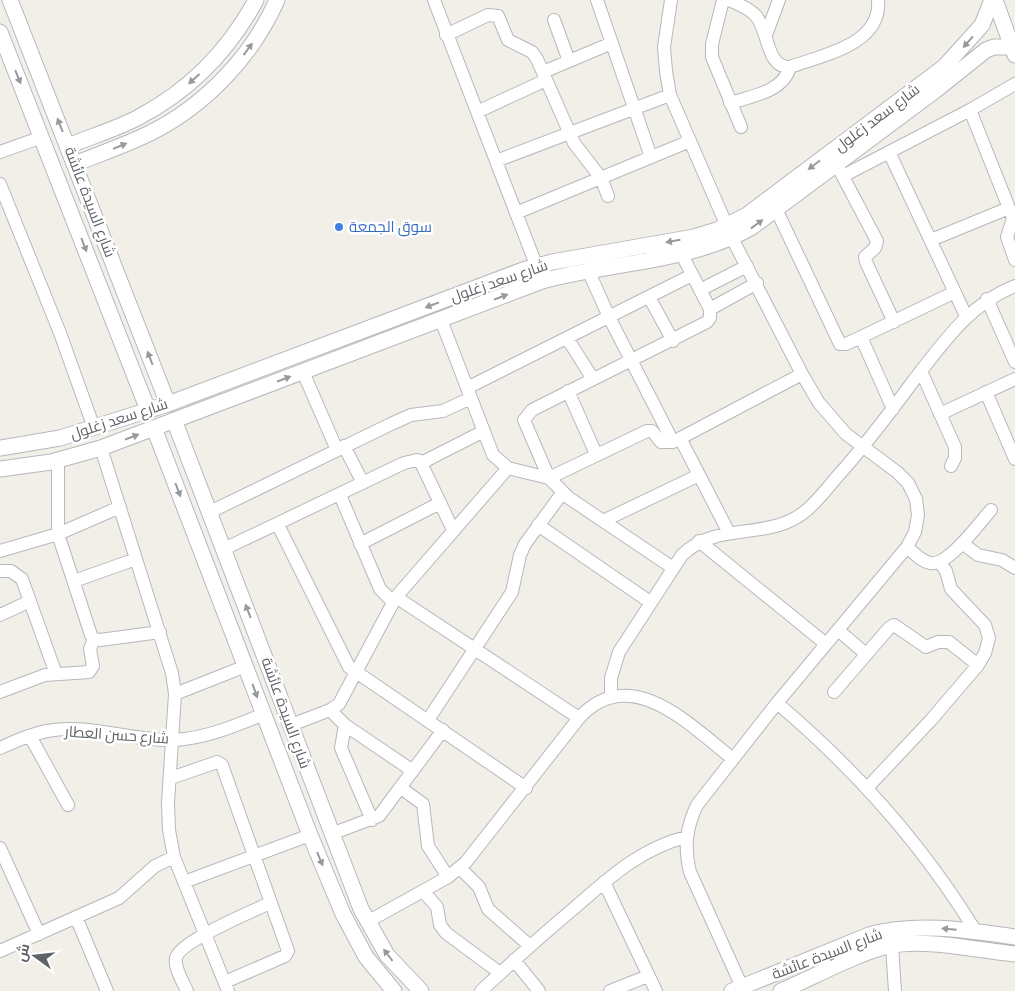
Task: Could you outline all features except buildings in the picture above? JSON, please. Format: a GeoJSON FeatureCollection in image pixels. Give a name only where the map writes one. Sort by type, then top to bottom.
{"type":"FeatureCollection","features":[{"type":"Feature","properties":{"kind":"street","name":"شارع السيدة عائشة"},"geometry":{"type":"LineString","coordinates":[[10,0],[168,404]]}},
{"type":"Feature","properties":{"kind":"street"},"geometry":{"type":"LineString","coordinates":[[68,146],[137,118],[187,86],[209,66],[229,43],[256,0]]}},
{"type":"Feature","properties":{"kind":"street"},"geometry":{"type":"LineString","coordinates":[[75,164],[147,135],[198,102],[240,60],[258,35],[277,0]]}},
{"type":"Feature","properties":{"kind":"street"},"geometry":{"type":"LineString","coordinates":[[434,0],[542,281]]}},
{"type":"Feature","properties":{"kind":"street"},"geometry":{"type":"LineString","coordinates":[[671,0],[664,47],[670,95],[730,232],[802,374],[831,420],[896,472],[908,484],[916,499],[916,524],[907,547],[777,703],[697,804],[690,820],[686,837],[686,854],[690,872],[737,989]]}},
{"type":"Feature","properties":{"kind":"street"},"geometry":{"type":"LineString","coordinates":[[723,0],[711,50],[730,103],[741,127]]}},
{"type":"Feature","properties":{"kind":"street"},"geometry":{"type":"LineString","coordinates":[[729,0],[741,5],[756,16],[776,63],[782,68],[790,67],[854,44],[864,37],[877,17],[878,0]]}},
{"type":"Feature","properties":{"kind":"street"},"geometry":{"type":"LineString","coordinates":[[766,36],[779,0]]}},
{"type":"Feature","properties":{"kind":"street"},"geometry":{"type":"LineString","coordinates":[[994,0],[1013,52]]}},
{"type":"Feature","properties":{"kind":"street","name":"شارع سعد زغلول"},"geometry":{"type":"LineString","coordinates":[[0,469],[31,466],[101,448],[542,281],[707,247],[730,232],[747,215],[944,67],[982,25],[994,0]]}},
{"type":"Feature","properties":{"kind":"street"},"geometry":{"type":"LineString","coordinates":[[598,1],[651,157]]}},
{"type":"Feature","properties":{"kind":"street"},"geometry":{"type":"LineString","coordinates":[[446,35],[488,15],[495,14],[508,40],[532,52],[545,76],[569,133],[580,153],[601,178],[608,196]]}},
{"type":"Feature","properties":{"kind":"street"},"geometry":{"type":"LineString","coordinates":[[554,20],[569,61]]}},
{"type":"Feature","properties":{"kind":"street"},"geometry":{"type":"LineString","coordinates":[[2,38],[24,35]]}},
{"type":"Feature","properties":{"kind":"street","name":"شارع السيدة عائشة"},"geometry":{"type":"LineString","coordinates":[[2,38],[148,410]]}},
{"type":"Feature","properties":{"kind":"street"},"geometry":{"type":"LineString","coordinates":[[477,112],[569,61],[612,43]]}},
{"type":"Feature","properties":{"kind":"street","name":"شارع سعد زغلول"},"geometry":{"type":"LineString","coordinates":[[0,448],[27,444],[94,428],[168,404],[536,266],[752,227],[776,209],[840,170],[986,50],[994,46],[1013,52]]}},
{"type":"Feature","properties":{"kind":"street"},"geometry":{"type":"LineString","coordinates":[[730,103],[776,87],[783,82],[790,67]]}},
{"type":"Feature","properties":{"kind":"street"},"geometry":{"type":"LineString","coordinates":[[894,322],[866,262],[865,257],[875,248],[876,241],[840,170],[889,152],[970,110],[1015,84]]}},
{"type":"Feature","properties":{"kind":"street"},"geometry":{"type":"LineString","coordinates":[[496,161],[670,95]]}},
{"type":"Feature","properties":{"kind":"street"},"geometry":{"type":"LineString","coordinates":[[970,110],[1012,214],[1007,237],[1015,260]]}},
{"type":"Feature","properties":{"kind":"street"},"geometry":{"type":"LineString","coordinates":[[0,152],[42,137]]}},
{"type":"Feature","properties":{"kind":"street"},"geometry":{"type":"LineString","coordinates":[[516,213],[690,141]]}},
{"type":"Feature","properties":{"kind":"street"},"geometry":{"type":"LineString","coordinates":[[889,152],[966,316]]}},
{"type":"Feature","properties":{"kind":"street"},"geometry":{"type":"LineString","coordinates":[[0,184],[60,333],[94,428]]}},
{"type":"Feature","properties":{"kind":"street"},"geometry":{"type":"LineString","coordinates":[[776,209],[838,341],[844,344],[955,292]]}},
{"type":"Feature","properties":{"kind":"street"},"geometry":{"type":"LineString","coordinates":[[73,218],[93,210]]}},
{"type":"Feature","properties":{"kind":"street"},"geometry":{"type":"LineString","coordinates":[[930,240],[1012,214]]}},
{"type":"Feature","properties":{"kind":"street"},"geometry":{"type":"LineString","coordinates":[[673,568],[603,522],[563,492],[549,478],[524,420],[532,410],[673,341],[707,322],[710,318],[710,309],[682,253]]}},
{"type":"Feature","properties":{"kind":"street"},"geometry":{"type":"LineString","coordinates":[[700,290],[747,266]]}},
{"type":"Feature","properties":{"kind":"street"},"geometry":{"type":"LineString","coordinates":[[588,270],[609,316],[633,361],[676,440],[699,475],[729,533]]}},
{"type":"Feature","properties":{"kind":"street"},"geometry":{"type":"LineString","coordinates":[[210,512],[410,415],[434,413],[567,338],[692,275]]}},
{"type":"Feature","properties":{"kind":"street"},"geometry":{"type":"LineString","coordinates":[[710,309],[757,282]]}},
{"type":"Feature","properties":{"kind":"street"},"geometry":{"type":"LineString","coordinates":[[611,696],[611,678],[619,652],[682,555],[699,542],[729,533],[774,527],[793,520],[809,508],[864,448],[921,371],[966,316],[987,299],[1015,286]]}},
{"type":"Feature","properties":{"kind":"street"},"geometry":{"type":"LineString","coordinates":[[649,297],[673,341]]}},
{"type":"Feature","properties":{"kind":"street"},"geometry":{"type":"LineString","coordinates":[[987,299],[1015,362]]}},
{"type":"Feature","properties":{"kind":"street"},"geometry":{"type":"LineString","coordinates":[[441,320],[493,455],[508,468],[549,478],[647,431],[652,431],[661,442],[676,440],[802,374]]}},
{"type":"Feature","properties":{"kind":"street"},"geometry":{"type":"LineString","coordinates":[[861,337],[893,409]]}},
{"type":"Feature","properties":{"kind":"street"},"geometry":{"type":"LineString","coordinates":[[567,338],[593,379]]}},
{"type":"Feature","properties":{"kind":"street"},"geometry":{"type":"LineString","coordinates":[[921,371],[955,447],[955,458],[951,466]]}},
{"type":"Feature","properties":{"kind":"street"},"geometry":{"type":"LineString","coordinates":[[303,372],[340,448],[363,483]]}},
{"type":"Feature","properties":{"kind":"street"},"geometry":{"type":"LineString","coordinates":[[940,414],[1015,379]]}},
{"type":"Feature","properties":{"kind":"street"},"geometry":{"type":"LineString","coordinates":[[226,382],[232,399]]}},
{"type":"Feature","properties":{"kind":"street"},"geometry":{"type":"LineString","coordinates":[[568,392],[596,454]]}},
{"type":"Feature","properties":{"kind":"street"},"geometry":{"type":"LineString","coordinates":[[986,392],[1015,459]]}},
{"type":"Feature","properties":{"kind":"street","name":"شارع السيدة عائشة"},"geometry":{"type":"LineString","coordinates":[[174,420],[258,636],[331,834],[367,922],[387,955],[421,991]]}},
{"type":"Feature","properties":{"kind":"street","name":"شارع السيدة عائشة"},"geometry":{"type":"LineString","coordinates":[[154,428],[310,835],[353,937],[366,957],[394,991]]}},
{"type":"Feature","properties":{"kind":"street"},"geometry":{"type":"LineString","coordinates":[[224,549],[410,461],[425,462],[484,431]]}},
{"type":"Feature","properties":{"kind":"street"},"geometry":{"type":"LineString","coordinates":[[27,444],[31,466]]}},
{"type":"Feature","properties":{"kind":"street"},"geometry":{"type":"LineString","coordinates":[[101,448],[167,652],[175,694],[172,740],[169,830],[174,857],[226,986],[285,956],[288,951],[220,763],[217,762],[171,778]]}},
{"type":"Feature","properties":{"kind":"street"},"geometry":{"type":"LineString","coordinates":[[168,464],[188,455]]}},
{"type":"Feature","properties":{"kind":"street"},"geometry":{"type":"LineString","coordinates":[[0,692],[45,675],[89,672],[92,670],[90,649],[94,639],[58,534],[58,460]]}},
{"type":"Feature","properties":{"kind":"street"},"geometry":{"type":"LineString","coordinates":[[425,462],[423,469],[454,530]]}},
{"type":"Feature","properties":{"kind":"street"},"geometry":{"type":"LineString","coordinates":[[291,725],[330,710],[342,699],[394,599],[508,468]]}},
{"type":"Feature","properties":{"kind":"street"},"geometry":{"type":"LineString","coordinates":[[603,522],[699,475]]}},
{"type":"Feature","properties":{"kind":"street"},"geometry":{"type":"LineString","coordinates":[[428,720],[512,592],[520,555],[538,525],[563,492]]}},
{"type":"Feature","properties":{"kind":"street"},"geometry":{"type":"LineString","coordinates":[[340,495],[380,588],[394,599],[579,718]]}},
{"type":"Feature","properties":{"kind":"street"},"geometry":{"type":"LineString","coordinates":[[360,544],[440,504]]}},
{"type":"Feature","properties":{"kind":"street"},"geometry":{"type":"LineString","coordinates":[[0,551],[58,534],[120,507]]}},
{"type":"Feature","properties":{"kind":"street"},"geometry":{"type":"LineString","coordinates":[[907,547],[923,560],[931,563],[940,563],[962,543],[991,510]]}},
{"type":"Feature","properties":{"kind":"street"},"geometry":{"type":"LineString","coordinates":[[278,525],[344,660],[356,673],[443,730],[526,788]]}},
{"type":"Feature","properties":{"kind":"street"},"geometry":{"type":"LineString","coordinates":[[538,525],[650,602]]}},
{"type":"Feature","properties":{"kind":"street"},"geometry":{"type":"LineString","coordinates":[[699,542],[826,644]]}},
{"type":"Feature","properties":{"kind":"street"},"geometry":{"type":"LineString","coordinates":[[962,543],[978,555],[1002,560],[1015,568]]}},
{"type":"Feature","properties":{"kind":"street"},"geometry":{"type":"LineString","coordinates":[[74,581],[136,559]]}},
{"type":"Feature","properties":{"kind":"street"},"geometry":{"type":"LineString","coordinates":[[867,788],[932,720],[978,664],[987,646],[988,631],[981,618],[951,589],[946,571],[940,563]]}},
{"type":"Feature","properties":{"kind":"street"},"geometry":{"type":"LineString","coordinates":[[0,571],[12,570],[19,575],[56,674]]}},
{"type":"Feature","properties":{"kind":"street"},"geometry":{"type":"LineString","coordinates":[[0,615],[30,601]]}},
{"type":"Feature","properties":{"kind":"street"},"geometry":{"type":"LineString","coordinates":[[834,692],[889,628],[896,626],[926,648],[938,642],[949,642],[978,664]]}},
{"type":"Feature","properties":{"kind":"street"},"geometry":{"type":"LineString","coordinates":[[838,630],[866,654]]}},
{"type":"Feature","properties":{"kind":"street"},"geometry":{"type":"LineString","coordinates":[[94,639],[160,632]]}},
{"type":"Feature","properties":{"kind":"street"},"geometry":{"type":"LineString","coordinates":[[238,644],[258,636]]}},
{"type":"Feature","properties":{"kind":"street"},"geometry":{"type":"LineString","coordinates":[[175,694],[246,666]]}},
{"type":"Feature","properties":{"kind":"street"},"geometry":{"type":"LineString","coordinates":[[367,922],[448,877],[460,868],[526,788],[579,718],[588,708],[611,696],[633,695],[654,702],[733,759]]}},
{"type":"Feature","properties":{"kind":"street"},"geometry":{"type":"LineString","coordinates":[[777,703],[829,749],[867,788],[923,854],[976,932]]}},
{"type":"Feature","properties":{"kind":"street"},"geometry":{"type":"LineString","coordinates":[[330,710],[345,725],[413,771]]}},
{"type":"Feature","properties":{"kind":"street","name":"شارع حسن العطار"},"geometry":{"type":"LineString","coordinates":[[0,748],[30,736],[65,729],[172,740],[204,735],[264,714]]}},
{"type":"Feature","properties":{"kind":"street"},"geometry":{"type":"LineString","coordinates":[[345,725],[340,744],[342,752],[372,820]]}},
{"type":"Feature","properties":{"kind":"street"},"geometry":{"type":"LineString","coordinates":[[331,834],[372,820],[384,811],[443,730]]}},
{"type":"Feature","properties":{"kind":"street"},"geometry":{"type":"LineString","coordinates":[[30,736],[68,805]]}},
{"type":"Feature","properties":{"kind":"street"},"geometry":{"type":"LineString","coordinates":[[401,788],[423,804],[428,846],[448,877]]}},
{"type":"Feature","properties":{"kind":"street"},"geometry":{"type":"LineString","coordinates":[[296,798],[315,791]]}},
{"type":"Feature","properties":{"kind":"street"},"geometry":{"type":"LineString","coordinates":[[184,882],[310,835]]}},
{"type":"Feature","properties":{"kind":"street"},"geometry":{"type":"LineString","coordinates":[[481,991],[604,882],[643,853],[686,837]]}},
{"type":"Feature","properties":{"kind":"street"},"geometry":{"type":"LineString","coordinates":[[0,848],[38,934]]}},
{"type":"Feature","properties":{"kind":"street"},"geometry":{"type":"LineString","coordinates":[[0,951],[119,898],[155,866],[174,857]]}},
{"type":"Feature","properties":{"kind":"street"},"geometry":{"type":"LineString","coordinates":[[460,868],[475,880],[488,908],[530,946]]}},
{"type":"Feature","properties":{"kind":"street"},"geometry":{"type":"LineString","coordinates":[[604,882],[656,991]]}},
{"type":"Feature","properties":{"kind":"street"},"geometry":{"type":"LineString","coordinates":[[423,891],[437,907],[440,925],[446,933],[500,973]]}},
{"type":"Feature","properties":{"kind":"street"},"geometry":{"type":"LineString","coordinates":[[187,991],[176,963],[177,955],[206,933],[270,903]]}},
{"type":"Feature","properties":{"kind":"street"},"geometry":{"type":"LineString","coordinates":[[76,917],[107,991]]}},
{"type":"Feature","properties":{"kind":"street","name":"شارع السيدة عائشة"},"geometry":{"type":"LineString","coordinates":[[737,989],[869,935],[888,930],[908,928],[976,932],[1015,937]]}},
{"type":"Feature","properties":{"kind":"street","name":"شارع السيدة عائشة"},"geometry":{"type":"LineString","coordinates":[[782,991],[867,953],[892,946],[910,944],[931,945],[1015,954]]}},
{"type":"Feature","properties":{"kind":"street"},"geometry":{"type":"LineString","coordinates":[[892,946],[896,991]]}},
{"type":"Feature","properties":{"kind":"street"},"geometry":{"type":"LineString","coordinates":[[818,956],[824,972]]}},
{"type":"Feature","properties":{"kind":"street"},"geometry":{"type":"LineString","coordinates":[[514,960],[538,991]]}},
{"type":"Feature","properties":{"kind":"street"},"geometry":{"type":"LineString","coordinates":[[610,991],[648,976]]}},
{"type":"Feature","properties":{"kind":"place","name":"سوق الجمعة"},"geometry":{"type":"Point","coordinates":[339,227]}}]}
